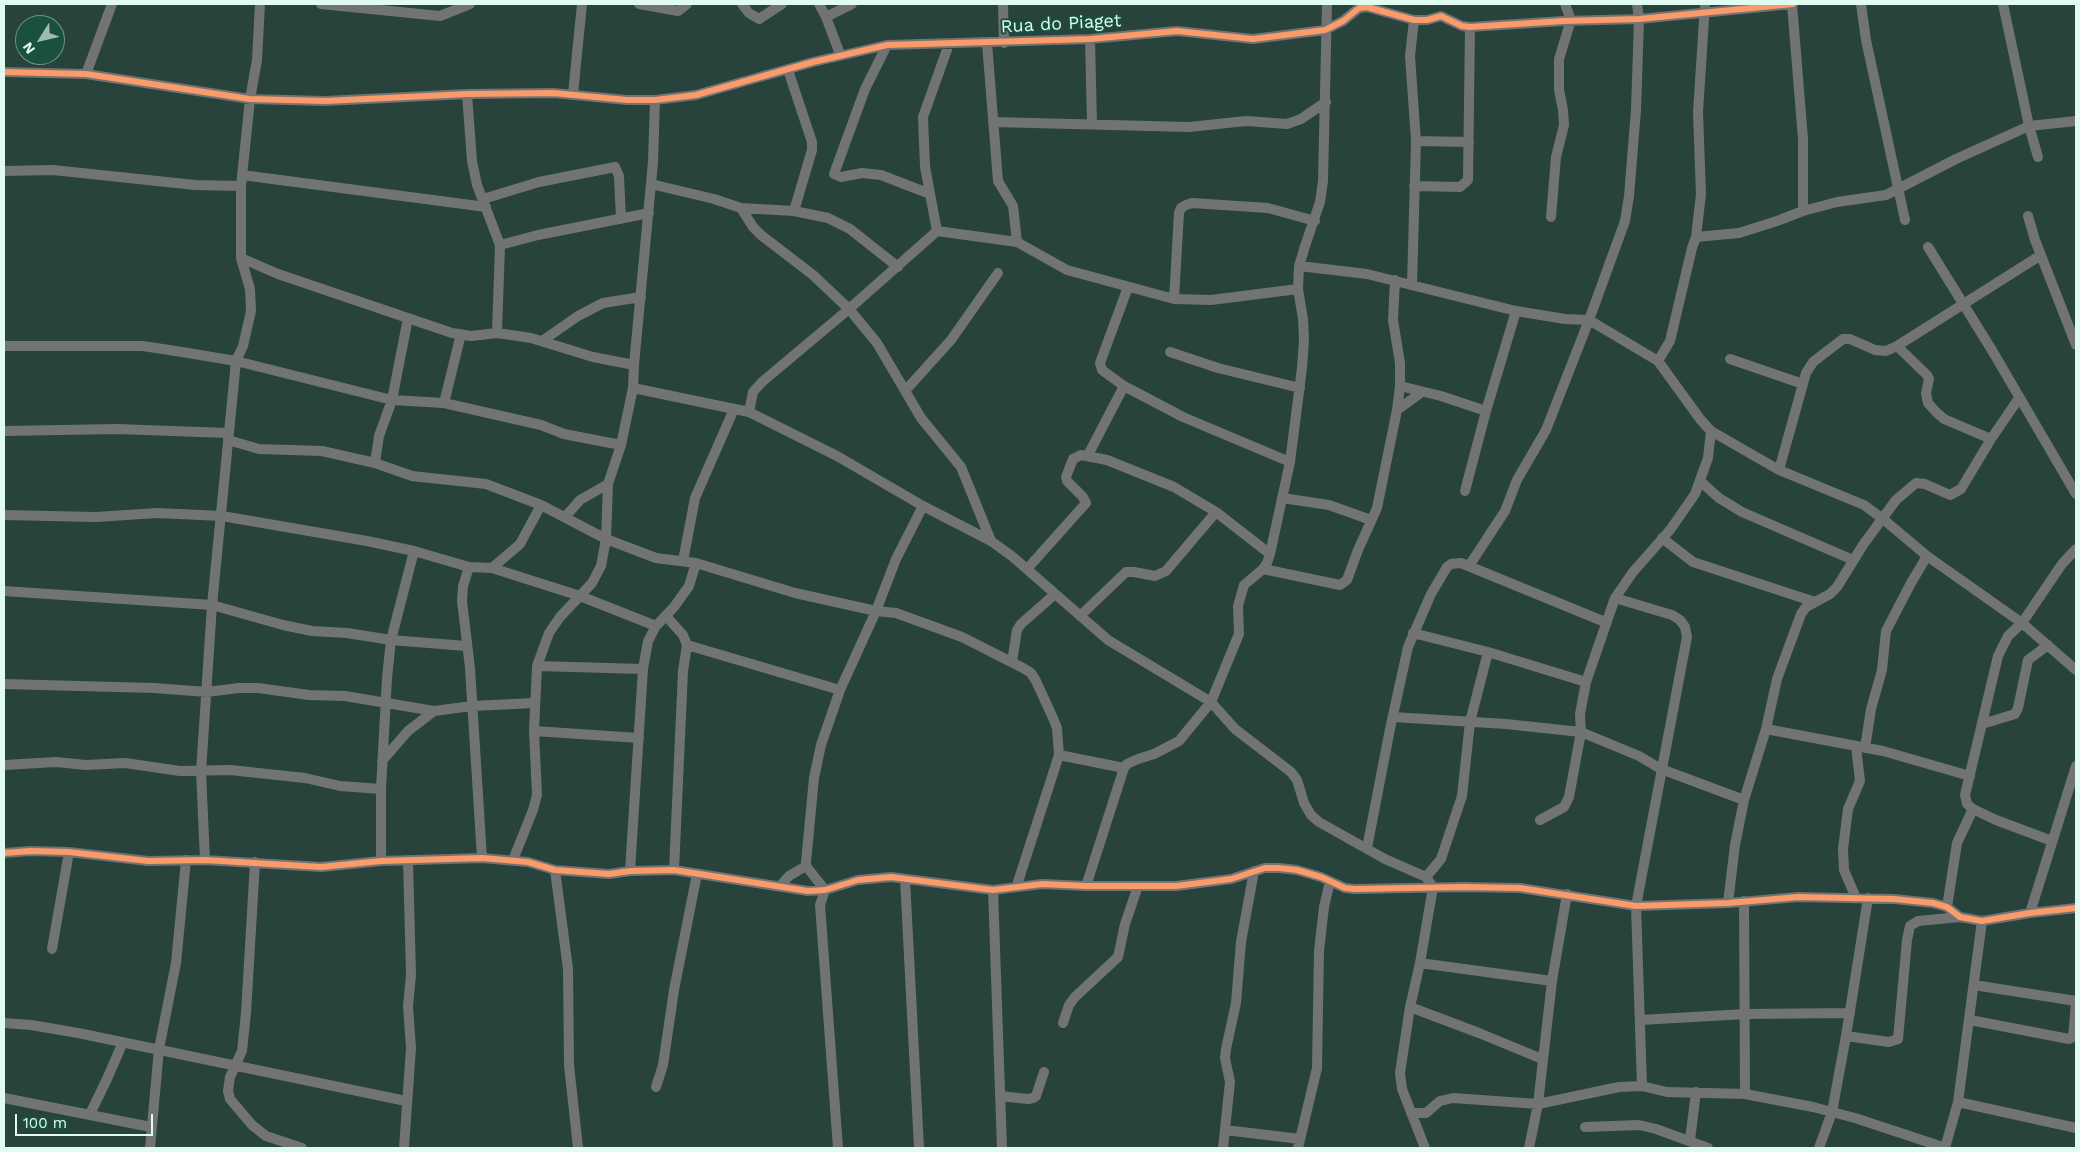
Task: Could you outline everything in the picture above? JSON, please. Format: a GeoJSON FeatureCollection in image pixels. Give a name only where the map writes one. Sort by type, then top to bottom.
{"type":"FeatureCollection","features":[{"type":"Feature","properties":{"kind":"street"},"geometry":{"type":"LineString","coordinates":[[86,74],[112,4]]}},
{"type":"Feature","properties":{"kind":"street"},"geometry":{"type":"LineString","coordinates":[[205,860],[201,772],[212,605],[236,361],[243,346],[251,311],[250,289],[240,258],[242,180],[250,99],[257,60],[260,4]]}},
{"type":"Feature","properties":{"kind":"street"},"geometry":{"type":"LineString","coordinates":[[321,4],[440,16],[470,4]]}},
{"type":"Feature","properties":{"kind":"street"},"geometry":{"type":"LineString","coordinates":[[573,94],[582,4]]}},
{"type":"Feature","properties":{"kind":"street"},"geometry":{"type":"LineString","coordinates":[[639,4],[678,10],[687,4]]}},
{"type":"Feature","properties":{"kind":"street"},"geometry":{"type":"LineString","coordinates":[[742,4],[749,14],[759,19],[782,4]]}},
{"type":"Feature","properties":{"kind":"street"},"geometry":{"type":"LineString","coordinates":[[819,4],[840,54]]}},
{"type":"Feature","properties":{"kind":"street"},"geometry":{"type":"LineString","coordinates":[[826,17],[852,4]]}},
{"type":"Feature","properties":{"kind":"street"},"geometry":{"type":"LineString","coordinates":[[1003,4],[1004,43]]}},
{"type":"Feature","properties":{"kind":"street"},"geometry":{"type":"LineString","coordinates":[[1086,886],[1124,768],[1127,764],[1154,754],[1179,741],[1211,702],[1240,634],[1238,606],[1244,585],[1263,569],[1267,564],[1270,554],[1290,462],[1300,388],[1304,319],[1298,290],[1300,266],[1305,246],[1315,221],[1323,181],[1327,4]]}},
{"type":"Feature","properties":{"kind":"street"},"geometry":{"type":"LineString","coordinates":[[1550,217],[1556,157],[1564,125],[1564,110],[1559,90],[1559,59],[1571,20],[1565,4]]}},
{"type":"Feature","properties":{"kind":"street"},"geometry":{"type":"LineString","coordinates":[[1469,566],[1505,511],[1517,480],[1546,430],[1625,221],[1629,196],[1636,110],[1639,19],[1637,4]]}},
{"type":"Feature","properties":{"kind":"street"},"geometry":{"type":"LineString","coordinates":[[1792,4],[1803,139],[1803,210]]}},
{"type":"Feature","properties":{"kind":"street","name":"Rua do Piaget"},"geometry":{"type":"LineString","coordinates":[[4,72],[86,74],[250,99],[325,101],[467,94],[573,94],[627,100],[655,100],[696,95],[840,54],[888,45],[1090,39],[1176,31],[1253,38],[1325,30],[1343,21],[1359,8],[1366,7],[1414,20],[1427,20],[1441,16],[1470,28],[1571,20],[1639,19],[1704,8],[1792,4]]}},
{"type":"Feature","properties":{"kind":"street"},"geometry":{"type":"LineString","coordinates":[[1861,4],[1869,54],[1905,220]]}},
{"type":"Feature","properties":{"kind":"street"},"geometry":{"type":"LineString","coordinates":[[2003,4],[2029,126],[2038,157]]}},
{"type":"Feature","properties":{"kind":"street"},"geometry":{"type":"LineString","coordinates":[[1658,361],[1672,335],[1696,238],[1701,194],[1698,112],[1704,8]]}},
{"type":"Feature","properties":{"kind":"street"},"geometry":{"type":"LineString","coordinates":[[1412,285],[1416,141],[1410,56],[1414,20]]}},
{"type":"Feature","properties":{"kind":"street"},"geometry":{"type":"LineString","coordinates":[[1414,186],[1460,187],[1468,180],[1470,28]]}},
{"type":"Feature","properties":{"kind":"street"},"geometry":{"type":"LineString","coordinates":[[1090,39],[1092,124]]}},
{"type":"Feature","properties":{"kind":"street"},"geometry":{"type":"LineString","coordinates":[[987,43],[998,181],[1013,206],[1016,242]]}},
{"type":"Feature","properties":{"kind":"street"},"geometry":{"type":"LineString","coordinates":[[937,230],[923,147],[923,116],[949,44]]}},
{"type":"Feature","properties":{"kind":"street"},"geometry":{"type":"LineString","coordinates":[[888,45],[865,89],[834,174],[841,178],[862,173],[882,175],[930,194]]}},
{"type":"Feature","properties":{"kind":"street"},"geometry":{"type":"LineString","coordinates":[[788,70],[812,142],[812,150],[794,211]]}},
{"type":"Feature","properties":{"kind":"street"},"geometry":{"type":"LineString","coordinates":[[467,94],[472,161],[484,203],[500,245],[497,334]]}},
{"type":"Feature","properties":{"kind":"street"},"geometry":{"type":"LineString","coordinates":[[513,860],[537,795],[534,731],[537,666],[549,633],[560,617],[598,574],[601,566],[606,538],[608,484],[621,445],[633,388],[649,212],[655,100]]}},
{"type":"Feature","properties":{"kind":"street"},"geometry":{"type":"LineString","coordinates":[[993,122],[1189,127],[1246,121],[1287,124],[1301,119],[1326,102]]}},
{"type":"Feature","properties":{"kind":"street"},"geometry":{"type":"LineString","coordinates":[[1696,238],[1739,233],[1777,222],[1803,210],[1837,202],[1886,195],[1956,159],[2029,126],[2076,120]]}},
{"type":"Feature","properties":{"kind":"street"},"geometry":{"type":"LineString","coordinates":[[1416,141],[1469,142]]}},
{"type":"Feature","properties":{"kind":"street"},"geometry":{"type":"LineString","coordinates":[[4,171],[53,170],[195,185],[242,180],[484,203],[539,182],[615,167],[619,176],[621,219]]}},
{"type":"Feature","properties":{"kind":"street"},"geometry":{"type":"LineString","coordinates":[[651,184],[714,199],[741,208],[794,211],[828,218],[845,226],[898,267]]}},
{"type":"Feature","properties":{"kind":"street"},"geometry":{"type":"LineString","coordinates":[[1174,299],[1179,213],[1181,208],[1186,205],[1268,208],[1315,221]]}},
{"type":"Feature","properties":{"kind":"street"},"geometry":{"type":"LineString","coordinates":[[741,208],[761,235],[813,275],[849,310],[876,343],[921,418],[960,467],[991,541]]}},
{"type":"Feature","properties":{"kind":"street"},"geometry":{"type":"LineString","coordinates":[[500,245],[538,235],[649,212]]}},
{"type":"Feature","properties":{"kind":"street"},"geometry":{"type":"LineString","coordinates":[[2028,216],[2041,256],[2076,345]]}},
{"type":"Feature","properties":{"kind":"street"},"geometry":{"type":"LineString","coordinates":[[937,230],[1016,242],[1067,270],[1174,299],[1211,300],[1298,290]]}},
{"type":"Feature","properties":{"kind":"street"},"geometry":{"type":"LineString","coordinates":[[749,412],[756,388],[849,310],[937,230]]}},
{"type":"Feature","properties":{"kind":"street"},"geometry":{"type":"LineString","coordinates":[[1928,247],[2076,494]]}},
{"type":"Feature","properties":{"kind":"street"},"geometry":{"type":"LineString","coordinates":[[1779,470],[1802,384],[1813,362],[1843,339],[1850,339],[1875,350],[1886,351],[1897,346],[2041,256]]}},
{"type":"Feature","properties":{"kind":"street"},"geometry":{"type":"LineString","coordinates":[[240,258],[278,274],[461,334],[470,336],[497,334],[542,341],[593,356],[634,365]]}},
{"type":"Feature","properties":{"kind":"street"},"geometry":{"type":"LineString","coordinates":[[1300,266],[1367,274],[1516,311],[1565,319],[1589,320],[1658,361],[1700,419],[1712,431],[1779,470],[1864,505],[1927,556],[2022,623],[2076,670]]}},
{"type":"Feature","properties":{"kind":"street"},"geometry":{"type":"LineString","coordinates":[[905,391],[952,340],[998,273]]}},
{"type":"Feature","properties":{"kind":"street"},"geometry":{"type":"LineString","coordinates":[[1263,569],[1340,585],[1344,583],[1380,494],[1397,410],[1400,386],[1400,354],[1393,320],[1395,280]]}},
{"type":"Feature","properties":{"kind":"street"},"geometry":{"type":"LineString","coordinates":[[1128,287],[1100,363],[1102,370],[1124,386],[1183,417],[1290,462]]}},
{"type":"Feature","properties":{"kind":"street"},"geometry":{"type":"LineString","coordinates":[[542,341],[578,316],[603,303],[641,297]]}},
{"type":"Feature","properties":{"kind":"street"},"geometry":{"type":"LineString","coordinates":[[1464,490],[1516,311]]}},
{"type":"Feature","properties":{"kind":"street"},"geometry":{"type":"LineString","coordinates":[[375,463],[379,436],[392,400],[408,318]]}},
{"type":"Feature","properties":{"kind":"street"},"geometry":{"type":"LineString","coordinates":[[444,403],[461,334]]}},
{"type":"Feature","properties":{"kind":"street"},"geometry":{"type":"LineString","coordinates":[[4,346],[143,346],[236,361],[392,400],[444,403],[541,425],[564,434],[621,445]]}},
{"type":"Feature","properties":{"kind":"street"},"geometry":{"type":"LineString","coordinates":[[1897,346],[1929,379],[1926,393],[1928,403],[1936,412],[1944,419],[1991,439]]}},
{"type":"Feature","properties":{"kind":"street"},"geometry":{"type":"LineString","coordinates":[[1170,352],[1218,368],[1300,388]]}},
{"type":"Feature","properties":{"kind":"street"},"geometry":{"type":"LineString","coordinates":[[1730,359],[1802,384]]}},
{"type":"Feature","properties":{"kind":"street"},"geometry":{"type":"LineString","coordinates":[[1088,455],[1124,386]]}},
{"type":"Feature","properties":{"kind":"street"},"geometry":{"type":"LineString","coordinates":[[1400,386],[1441,396],[1486,411]]}},
{"type":"Feature","properties":{"kind":"street"},"geometry":{"type":"LineString","coordinates":[[633,388],[749,412],[858,467],[923,506],[991,541],[1028,569],[1108,640],[1211,702],[1235,728],[1291,772],[1297,780],[1304,803],[1311,815],[1319,822],[1385,859],[1426,878],[1432,887],[1400,1073],[1402,1089],[1425,1148]]}},
{"type":"Feature","properties":{"kind":"street"},"geometry":{"type":"LineString","coordinates":[[1397,410],[1422,392]]}},
{"type":"Feature","properties":{"kind":"street"},"geometry":{"type":"LineString","coordinates":[[1728,903],[1735,845],[1744,800],[1766,729],[1777,680],[1801,614],[1806,607],[1830,594],[1837,587],[1853,560],[1896,500],[1916,483],[1925,484],[1950,495],[1961,489],[1991,439],[2019,398]]}},
{"type":"Feature","properties":{"kind":"street"},"geometry":{"type":"LineString","coordinates":[[683,561],[695,498],[734,408]]}},
{"type":"Feature","properties":{"kind":"street"},"geometry":{"type":"LineString","coordinates":[[4,431],[117,429],[228,437],[259,449],[322,450],[375,463],[412,476],[486,484],[541,505],[606,538],[656,558],[696,563],[795,593],[876,611],[896,613],[962,637],[1030,673],[1036,681],[1057,728],[1059,755],[1016,886]]}},
{"type":"Feature","properties":{"kind":"street"},"geometry":{"type":"LineString","coordinates":[[1540,820],[1564,807],[1569,797],[1581,732],[1580,714],[1586,682],[1605,622],[1615,598],[1633,572],[1662,538],[1695,494],[1708,458],[1712,431]]}},
{"type":"Feature","properties":{"kind":"street"},"geometry":{"type":"LineString","coordinates":[[1028,569],[1084,505],[1085,500],[1067,481],[1066,474],[1073,460],[1078,456],[1088,455],[1107,460],[1162,481],[1216,512],[1270,554]]}},
{"type":"Feature","properties":{"kind":"street"},"geometry":{"type":"LineString","coordinates":[[1700,481],[1719,498],[1742,512],[1853,560]]}},
{"type":"Feature","properties":{"kind":"street"},"geometry":{"type":"LineString","coordinates":[[565,517],[580,500],[608,484]]}},
{"type":"Feature","properties":{"kind":"street"},"geometry":{"type":"LineString","coordinates":[[1282,498],[1329,505],[1371,520]]}},
{"type":"Feature","properties":{"kind":"street"},"geometry":{"type":"LineString","coordinates":[[492,568],[520,544],[541,505]]}},
{"type":"Feature","properties":{"kind":"street"},"geometry":{"type":"LineString","coordinates":[[825,890],[806,866],[816,763],[840,690],[876,611],[893,564],[923,506]]}},
{"type":"Feature","properties":{"kind":"street"},"geometry":{"type":"LineString","coordinates":[[1080,616],[1126,572],[1155,576],[1166,571],[1216,512]]}},
{"type":"Feature","properties":{"kind":"street"},"geometry":{"type":"LineString","coordinates":[[4,515],[96,517],[156,513],[222,516],[367,540],[469,567],[492,568],[525,577],[656,626]]}},
{"type":"Feature","properties":{"kind":"street"},"geometry":{"type":"LineString","coordinates":[[1662,538],[1693,562],[1815,602]]}},
{"type":"Feature","properties":{"kind":"street"},"geometry":{"type":"LineString","coordinates":[[2052,841],[1996,820],[1973,809],[1967,804],[1965,795],[1998,656],[2008,636],[2022,623],[2052,578],[2076,549]]}},
{"type":"Feature","properties":{"kind":"street"},"geometry":{"type":"LineString","coordinates":[[381,861],[382,761],[391,640],[414,551]]}},
{"type":"Feature","properties":{"kind":"street"},"geometry":{"type":"LineString","coordinates":[[1856,898],[1844,870],[1843,849],[1848,810],[1860,781],[1861,747],[1882,670],[1886,631],[1927,556]]}},
{"type":"Feature","properties":{"kind":"street"},"geometry":{"type":"LineString","coordinates":[[630,871],[643,670],[648,641],[656,626],[690,586],[696,563]]}},
{"type":"Feature","properties":{"kind":"street"},"geometry":{"type":"LineString","coordinates":[[1367,848],[1408,647],[1430,594],[1447,567],[1451,564],[1461,563],[1605,622]]}},
{"type":"Feature","properties":{"kind":"street"},"geometry":{"type":"LineString","coordinates":[[469,567],[463,586],[462,602],[472,706],[482,858]]}},
{"type":"Feature","properties":{"kind":"street"},"geometry":{"type":"LineString","coordinates":[[4,591],[212,605],[282,626],[391,640],[466,646]]}},
{"type":"Feature","properties":{"kind":"street"},"geometry":{"type":"LineString","coordinates":[[1012,662],[1017,630],[1021,624],[1055,594]]}},
{"type":"Feature","properties":{"kind":"street"},"geometry":{"type":"LineString","coordinates":[[1615,598],[1672,615],[1680,620],[1685,627],[1687,637],[1636,906],[1642,1086]]}},
{"type":"Feature","properties":{"kind":"street"},"geometry":{"type":"LineString","coordinates":[[666,616],[683,635],[687,645],[683,672],[674,870]]}},
{"type":"Feature","properties":{"kind":"street"},"geometry":{"type":"LineString","coordinates":[[1413,633],[1488,652],[1586,682]]}},
{"type":"Feature","properties":{"kind":"street"},"geometry":{"type":"LineString","coordinates":[[687,645],[840,690]]}},
{"type":"Feature","properties":{"kind":"street"},"geometry":{"type":"LineString","coordinates":[[1982,724],[2015,714],[2028,660],[2048,645]]}},
{"type":"Feature","properties":{"kind":"street"},"geometry":{"type":"LineString","coordinates":[[1426,878],[1440,859],[1462,796],[1470,722],[1488,652]]}},
{"type":"Feature","properties":{"kind":"street"},"geometry":{"type":"LineString","coordinates":[[537,666],[643,670]]}},
{"type":"Feature","properties":{"kind":"street"},"geometry":{"type":"LineString","coordinates":[[4,684],[154,688],[207,692],[258,688],[309,695],[345,696],[434,711],[472,706],[536,703]]}},
{"type":"Feature","properties":{"kind":"street"},"geometry":{"type":"LineString","coordinates":[[382,761],[408,731],[434,711]]}},
{"type":"Feature","properties":{"kind":"street"},"geometry":{"type":"LineString","coordinates":[[1393,717],[1581,732],[1639,756],[1662,769],[1744,800]]}},
{"type":"Feature","properties":{"kind":"street"},"geometry":{"type":"LineString","coordinates":[[1766,729],[1791,732],[1861,747],[1970,776]]}},
{"type":"Feature","properties":{"kind":"street"},"geometry":{"type":"LineString","coordinates":[[534,731],[639,738]]}},
{"type":"Feature","properties":{"kind":"street"},"geometry":{"type":"LineString","coordinates":[[1059,755],[1124,768]]}},
{"type":"Feature","properties":{"kind":"street"},"geometry":{"type":"LineString","coordinates":[[4,765],[56,762],[86,765],[125,763],[201,772],[230,770],[305,778],[340,786],[382,790]]}},
{"type":"Feature","properties":{"kind":"street"},"geometry":{"type":"LineString","coordinates":[[2030,913],[2076,766]]}},
{"type":"Feature","properties":{"kind":"street"},"geometry":{"type":"LineString","coordinates":[[1947,907],[1957,843],[1973,809]]}},
{"type":"Feature","properties":{"kind":"street"},"geometry":{"type":"LineString","coordinates":[[4,853],[30,851],[69,852],[148,861],[205,860],[321,867],[381,861],[482,858],[513,860],[555,870],[609,874],[630,871],[674,870],[808,891],[825,890],[858,880],[891,877],[994,890],[1042,884],[1176,886],[1232,879],[1266,868],[1297,870],[1345,888],[1354,889],[1432,887],[1520,888],[1636,906],[1728,903],[1798,897],[1868,898],[1933,903],[1947,907],[1960,917]]}},
{"type":"Feature","properties":{"kind":"street"},"geometry":{"type":"LineString","coordinates":[[52,949],[69,852]]}},
{"type":"Feature","properties":{"kind":"street"},"geometry":{"type":"LineString","coordinates":[[150,1148],[159,1049],[176,963],[186,860]]}},
{"type":"Feature","properties":{"kind":"street"},"geometry":{"type":"LineString","coordinates":[[404,1148],[411,1048],[408,1006],[410,975],[408,860]]}},
{"type":"Feature","properties":{"kind":"street"},"geometry":{"type":"LineString","coordinates":[[254,862],[246,1013],[242,1051],[230,1077],[228,1091],[230,1099],[237,1108],[252,1125],[266,1136],[302,1148]]}},
{"type":"Feature","properties":{"kind":"street"},"geometry":{"type":"LineString","coordinates":[[780,886],[789,876],[806,866]]}},
{"type":"Feature","properties":{"kind":"street"},"geometry":{"type":"LineString","coordinates":[[555,870],[568,969],[569,1065],[578,1148]]}},
{"type":"Feature","properties":{"kind":"street"},"geometry":{"type":"LineString","coordinates":[[1223,1148],[1230,1082],[1225,1058],[1226,1049],[1236,1003],[1241,942],[1254,871]]}},
{"type":"Feature","properties":{"kind":"street"},"geometry":{"type":"LineString","coordinates":[[656,1087],[663,1065],[674,990],[697,874]]}},
{"type":"Feature","properties":{"kind":"street"},"geometry":{"type":"LineString","coordinates":[[905,879],[919,1148]]}},
{"type":"Feature","properties":{"kind":"street"},"geometry":{"type":"LineString","coordinates":[[1225,1130],[1299,1144],[1317,1068],[1319,951],[1324,907],[1330,881]]}},
{"type":"Feature","properties":{"kind":"street"},"geometry":{"type":"LineString","coordinates":[[1063,1023],[1069,1005],[1075,997],[1118,957],[1125,924],[1138,886]]}},
{"type":"Feature","properties":{"kind":"street"},"geometry":{"type":"LineString","coordinates":[[825,890],[820,905],[838,1148]]}},
{"type":"Feature","properties":{"kind":"street"},"geometry":{"type":"LineString","coordinates":[[994,890],[1002,1148]]}},
{"type":"Feature","properties":{"kind":"street"},"geometry":{"type":"LineString","coordinates":[[808,891],[820,905]]}},
{"type":"Feature","properties":{"kind":"street"},"geometry":{"type":"LineString","coordinates":[[1529,1148],[1538,1104],[1552,981],[1567,894]]}},
{"type":"Feature","properties":{"kind":"street"},"geometry":{"type":"LineString","coordinates":[[1819,1148],[1832,1112],[1868,898]]}},
{"type":"Feature","properties":{"kind":"street"},"geometry":{"type":"LineString","coordinates":[[1744,901],[1745,1094]]}},
{"type":"Feature","properties":{"kind":"street"},"geometry":{"type":"LineString","coordinates":[[1846,1036],[1889,1042],[1898,1039],[1907,940],[1910,926],[1918,921],[1960,917],[1982,921],[2076,908]]}},
{"type":"Feature","properties":{"kind":"street"},"geometry":{"type":"LineString","coordinates":[[1411,1113],[1426,1113],[1440,1101],[1453,1098],[1538,1104],[1619,1087],[1642,1086],[1667,1092],[1745,1094],[1832,1112],[1945,1148],[1958,1102],[1982,921]]}},
{"type":"Feature","properties":{"kind":"street"},"geometry":{"type":"LineString","coordinates":[[1420,962],[1552,981]]}},
{"type":"Feature","properties":{"kind":"street"},"geometry":{"type":"LineString","coordinates":[[1970,1020],[2069,1039],[2072,1037],[2076,1002],[1974,986]]}},
{"type":"Feature","properties":{"kind":"street"},"geometry":{"type":"LineString","coordinates":[[1410,1007],[1479,1033],[1542,1060]]}},
{"type":"Feature","properties":{"kind":"street"},"geometry":{"type":"LineString","coordinates":[[1640,1020],[1746,1014],[1850,1013]]}},
{"type":"Feature","properties":{"kind":"street"},"geometry":{"type":"LineString","coordinates":[[4,1023],[31,1025],[123,1042],[406,1100]]}},
{"type":"Feature","properties":{"kind":"street"},"geometry":{"type":"LineString","coordinates":[[90,1114],[108,1079],[123,1042]]}},
{"type":"Feature","properties":{"kind":"street"},"geometry":{"type":"LineString","coordinates":[[1000,1096],[1033,1098],[1036,1096],[1044,1072]]}},
{"type":"Feature","properties":{"kind":"street"},"geometry":{"type":"LineString","coordinates":[[1690,1140],[1696,1092]]}},
{"type":"Feature","properties":{"kind":"street"},"geometry":{"type":"LineString","coordinates":[[4,1098],[151,1127]]}},
{"type":"Feature","properties":{"kind":"street"},"geometry":{"type":"LineString","coordinates":[[1958,1102],[2076,1128]]}},
{"type":"Feature","properties":{"kind":"street"},"geometry":{"type":"LineString","coordinates":[[1585,1127],[1639,1125],[1690,1140],[1708,1148]]}},
{"type":"Feature","properties":{"kind":"cycle path"},"geometry":{"type":"LineString","coordinates":[[4,72],[86,74],[250,99],[325,101],[467,94],[553,93],[627,100],[655,100],[696,95],[813,62],[887,45],[1090,39],[1177,31],[1253,39],[1325,30],[1343,21],[1359,8],[1367,7],[1414,20],[1427,20],[1441,16],[1462,26],[1470,27],[1563,21],[1639,19],[1793,4]]}},
{"type":"Feature","properties":{"kind":"cycle path"},"geometry":{"type":"LineString","coordinates":[[4,853],[30,851],[69,852],[148,861],[205,860],[321,867],[381,861],[482,858],[528,862],[555,870],[609,874],[630,871],[674,870],[808,891],[825,890],[858,880],[891,877],[993,890],[1042,884],[1176,886],[1231,879],[1265,868],[1279,868],[1297,870],[1321,877],[1345,888],[1354,889],[1520,888],[1636,906],[1728,903],[1798,897],[1894,899],[1933,903],[1947,907],[1960,917],[1982,921],[2076,908]]}}]}
